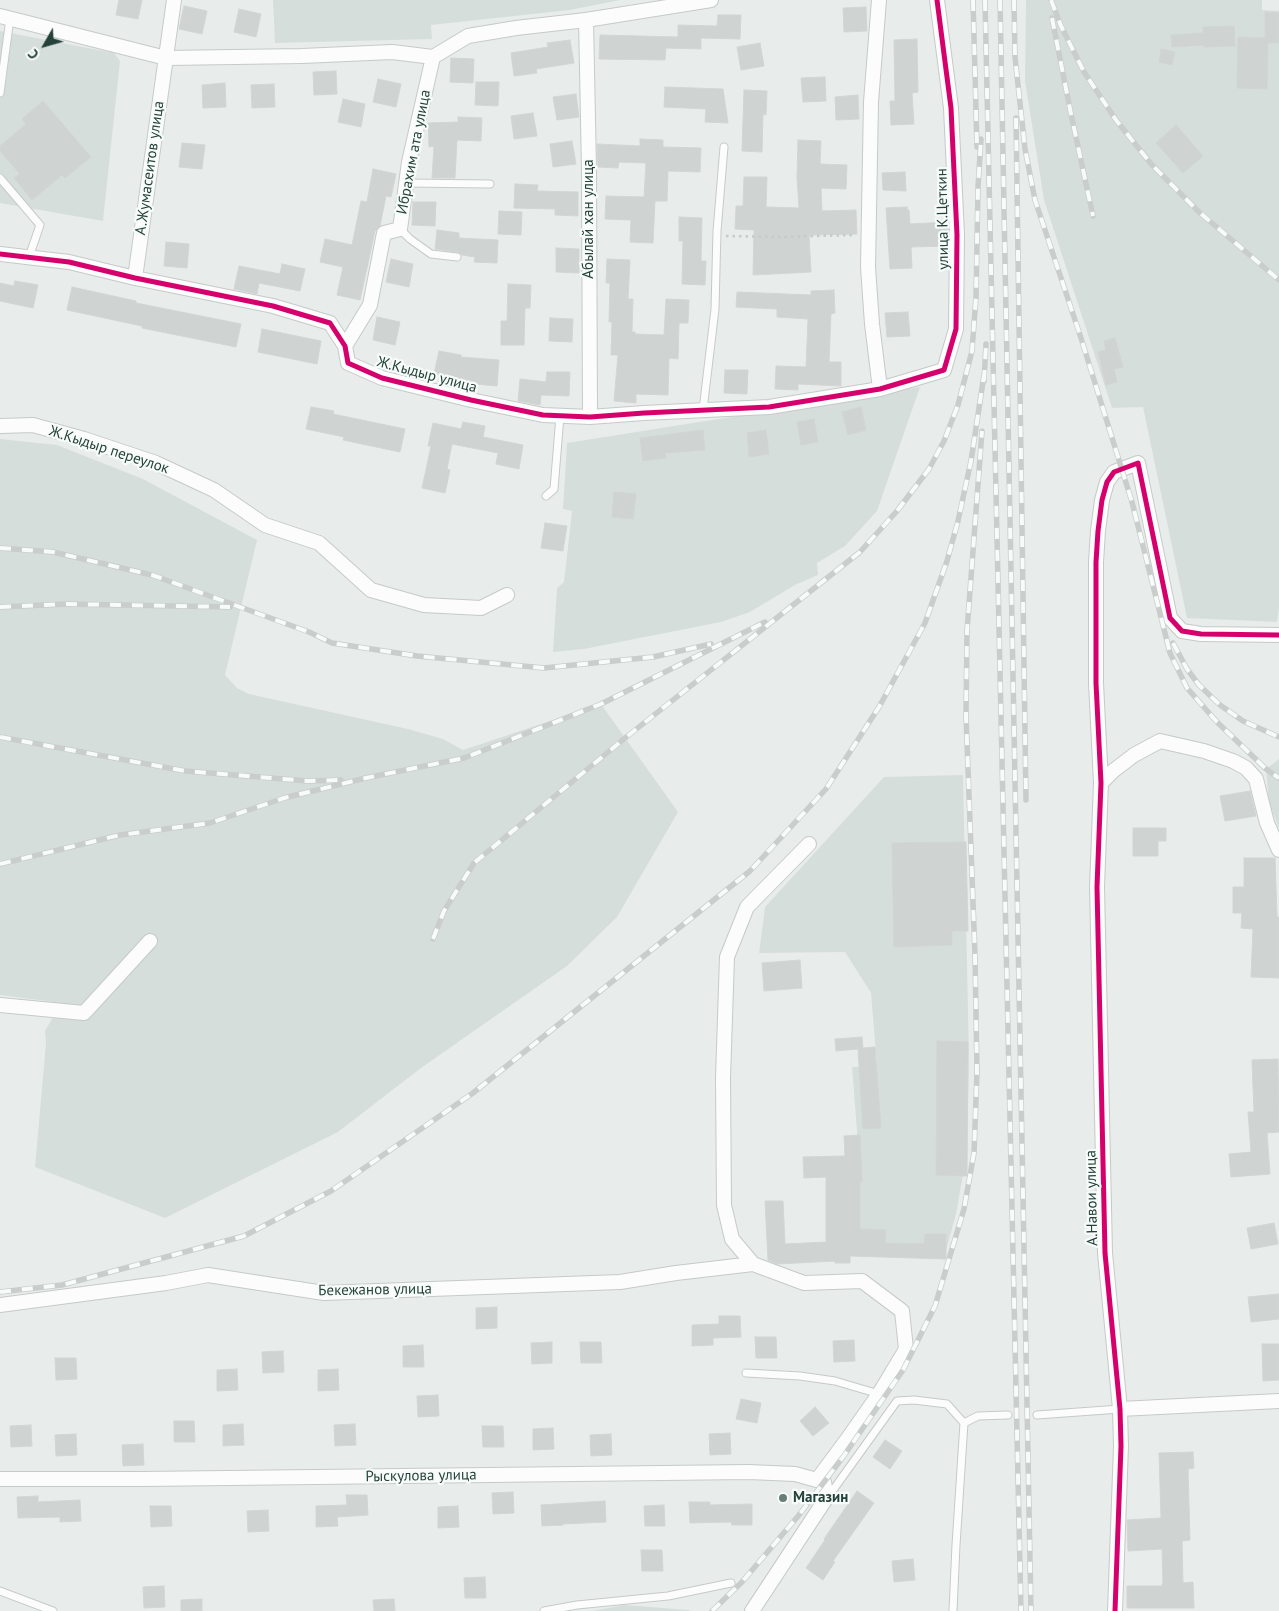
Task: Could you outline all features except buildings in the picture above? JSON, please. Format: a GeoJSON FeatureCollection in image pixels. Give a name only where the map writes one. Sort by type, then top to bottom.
{"type":"FeatureCollection","features":[{"type":"Feature","properties":{"kind":"street","name":"А.Жумасеитов улица"},"geometry":{"type":"LineString","coordinates":[[135,278],[174,0]]}},
{"type":"Feature","properties":{"kind":"street"},"geometry":{"type":"LineString","coordinates":[[5,17],[166,58],[302,56],[392,52],[433,57],[468,36],[711,0]]}},
{"type":"Feature","properties":{"kind":"street"},"geometry":{"type":"LineString","coordinates":[[879,0],[871,102],[868,267],[872,324],[880,389]]}},
{"type":"Feature","properties":{"kind":"street","name":"улица К.Цеткин"},"geometry":{"type":"LineString","coordinates":[[880,389],[944,370],[956,329],[957,235],[951,108],[937,0]]}},
{"type":"Feature","properties":{"kind":"street","name":"Абылай хан улица"},"geometry":{"type":"LineString","coordinates":[[586,20],[590,417]]}},
{"type":"Feature","properties":{"kind":"street","name":"Ибрахим ата улица"},"geometry":{"type":"LineString","coordinates":[[345,346],[370,305],[384,233],[400,229],[409,162],[433,57]]}},
{"type":"Feature","properties":{"kind":"street","name":"Ж.Кыдыр улица"},"geometry":{"type":"LineString","coordinates":[[0,254],[69,262],[135,278],[273,306],[330,323],[345,346],[348,363],[382,378],[543,415],[590,417],[769,406],[880,389]]}},
{"type":"Feature","properties":{"kind":"street","name":"Ж.Кыдыр переулок"},"geometry":{"type":"LineString","coordinates":[[0,426],[33,426],[84,438],[156,463],[214,490],[265,524],[318,543],[371,590],[424,604],[481,608],[507,595]]}},
{"type":"Feature","properties":{"kind":"street","name":"А.Навои улица"},"geometry":{"type":"LineString","coordinates":[[1115,1611],[1121,1446],[1120,1409],[1105,1253],[1097,887],[1101,783],[1096,683],[1096,562],[1098,531],[1102,500],[1107,482],[1114,472],[1138,463],[1170,618],[1182,631],[1209,634],[1279,635]]}},
{"type":"Feature","properties":{"kind":"street"},"geometry":{"type":"LineString","coordinates":[[1101,783],[1112,772],[1134,756],[1160,741],[1204,751],[1233,761],[1246,768],[1256,779],[1267,824],[1279,850]]}},
{"type":"Feature","properties":{"kind":"street","name":"Бекежанов улица"},"geometry":{"type":"LineString","coordinates":[[753,1264],[732,1239],[724,1205],[724,1078],[727,957],[747,907],[809,844]]}},
{"type":"Feature","properties":{"kind":"street"},"geometry":{"type":"LineString","coordinates":[[0,1005],[84,1013],[150,941]]}},
{"type":"Feature","properties":{"kind":"street","name":"Бекежанов улица"},"geometry":{"type":"LineString","coordinates":[[0,1305],[166,1283],[208,1275],[324,1293],[620,1282],[753,1264],[804,1283],[862,1281],[902,1311],[906,1349],[878,1394],[817,1480]]}},
{"type":"Feature","properties":{"kind":"street"},"geometry":{"type":"LineString","coordinates":[[1120,1409],[1279,1401]]}},
{"type":"Feature","properties":{"kind":"street","name":"Рыскулова улица"},"geometry":{"type":"LineString","coordinates":[[0,1479],[749,1472],[795,1474],[817,1480]]}},
{"type":"Feature","properties":{"kind":"street"},"geometry":{"type":"LineString","coordinates":[[752,1611],[827,1498],[824,1482],[817,1480]]}},
{"type":"Feature","properties":{"kind":"lane"},"geometry":{"type":"LineString","coordinates":[[0,93],[5,17]]}},
{"type":"Feature","properties":{"kind":"lane"},"geometry":{"type":"LineString","coordinates":[[703,410],[715,309],[717,236],[724,147]]}},
{"type":"Feature","properties":{"kind":"lane"},"geometry":{"type":"LineString","coordinates":[[0,178],[40,225],[29,257]]}},
{"type":"Feature","properties":{"kind":"lane"},"geometry":{"type":"LineString","coordinates":[[406,183],[490,184]]}},
{"type":"Feature","properties":{"kind":"lane"},"geometry":{"type":"LineString","coordinates":[[400,229],[410,239],[431,254],[457,257]]}},
{"type":"Feature","properties":{"kind":"lane"},"geometry":{"type":"LineString","coordinates":[[546,496],[554,489],[560,416]]}},
{"type":"Feature","properties":{"kind":"lane"},"geometry":{"type":"LineString","coordinates":[[746,1373],[800,1376],[835,1381],[878,1394]]}},
{"type":"Feature","properties":{"kind":"lane"},"geometry":{"type":"LineString","coordinates":[[827,1498],[897,1401],[914,1400],[947,1404],[964,1423],[956,1545],[954,1611]]}},
{"type":"Feature","properties":{"kind":"lane"},"geometry":{"type":"LineString","coordinates":[[1037,1415],[1120,1409]]}},
{"type":"Feature","properties":{"kind":"lane"},"geometry":{"type":"LineString","coordinates":[[964,1423],[978,1416],[1008,1415]]}},
{"type":"Feature","properties":{"kind":"lane"},"geometry":{"type":"LineString","coordinates":[[544,1611],[576,1604],[668,1596],[731,1583]]}},
{"type":"Feature","properties":{"kind":"lane"},"geometry":{"type":"LineString","coordinates":[[0,1591],[53,1611]]}},
{"type":"Feature","properties":{"kind":"path"},"geometry":{"type":"LineString","coordinates":[[717,236],[869,235]]}},
{"type":"Feature","properties":{"kind":"shaded area"},"geometry":{"type":"Polygon","coordinates":[[[273,0],[620,0],[570,10],[431,25],[432,39],[275,43],[273,0]]]}},
{"type":"Feature","properties":{"kind":"shaded area"},"geometry":{"type":"Polygon","coordinates":[[[1026,0],[1262,0],[1262,10],[1279,11],[1279,607],[1277,622],[1187,618],[1143,407],[1112,408],[1044,200],[1025,81],[1026,0]]]}},
{"type":"Feature","properties":{"kind":"shaded area"},"geometry":{"type":"Polygon","coordinates":[[[0,31],[114,53],[120,61],[103,221],[0,203],[0,31]]]}},
{"type":"Feature","properties":{"kind":"shaded area"},"geometry":{"type":"Polygon","coordinates":[[[920,387],[877,511],[845,546],[817,563],[818,575],[795,585],[750,612],[721,622],[584,649],[553,652],[557,588],[564,582],[572,511],[563,509],[567,443],[920,387]]]}},
{"type":"Feature","properties":{"kind":"shaded area"},"geometry":{"type":"Polygon","coordinates":[[[0,439],[57,445],[143,479],[257,540],[225,675],[237,688],[249,694],[408,729],[443,739],[463,750],[601,704],[678,812],[617,917],[567,966],[421,1068],[338,1132],[165,1218],[35,1167],[46,1043],[45,1031],[53,1017],[54,1002],[0,995],[0,439]]]}},
{"type":"Feature","properties":{"kind":"shaded area"},"geometry":{"type":"Polygon","coordinates":[[[1279,759],[1279,828],[1269,803],[1266,769],[1279,759]]]}},
{"type":"Feature","properties":{"kind":"shaded area"},"geometry":{"type":"Polygon","coordinates":[[[963,775],[969,1058],[967,1152],[956,1214],[945,1254],[860,1253],[857,1131],[852,1067],[877,1066],[871,993],[845,952],[759,953],[765,907],[884,777],[963,775]]]}},
{"type":"Feature","properties":{"kind":"shaded area"},"geometry":{"type":"Polygon","coordinates":[[[624,1605],[689,1610],[690,1611],[592,1611],[624,1605]]]}},
{"type":"Feature","properties":{"kind":"railway"},"geometry":{"type":"LineString","coordinates":[[973,0],[977,147]]}},
{"type":"Feature","properties":{"kind":"railway"},"geometry":{"type":"LineString","coordinates":[[985,0],[1021,1611]]}},
{"type":"Feature","properties":{"kind":"railway"},"geometry":{"type":"LineString","coordinates":[[1000,0],[1031,1611]]}},
{"type":"Feature","properties":{"kind":"railway"},"geometry":{"type":"LineString","coordinates":[[1014,0],[1015,57],[1025,149],[1035,200],[1081,338],[1132,502],[1170,653],[1187,688],[1217,722],[1266,769],[1279,778]]}},
{"type":"Feature","properties":{"kind":"railway"},"geometry":{"type":"LineString","coordinates":[[1051,0],[1061,26],[1084,72],[1116,120],[1152,165],[1199,212],[1279,280]]}},
{"type":"Feature","properties":{"kind":"railway"},"geometry":{"type":"LineString","coordinates":[[1052,18],[1093,216]]}},
{"type":"Feature","properties":{"kind":"railway"},"geometry":{"type":"LineString","coordinates":[[1016,118],[1026,800]]}},
{"type":"Feature","properties":{"kind":"railway"},"geometry":{"type":"LineString","coordinates":[[433,939],[444,911],[474,863],[625,738],[860,552],[897,511],[929,469],[944,441],[958,405],[972,351],[976,297],[981,139]]}},
{"type":"Feature","properties":{"kind":"railway"},"geometry":{"type":"LineString","coordinates":[[984,381],[986,344]]}},
{"type":"Feature","properties":{"kind":"railway"},"geometry":{"type":"LineString","coordinates":[[0,1292],[62,1285],[244,1236],[331,1191],[473,1093],[750,871],[826,789],[879,707],[925,623],[947,561],[958,521],[971,461],[984,375]]}},
{"type":"Feature","properties":{"kind":"railway"},"geometry":{"type":"LineString","coordinates":[[712,1611],[742,1582],[799,1515],[843,1457],[903,1370],[935,1306],[964,1209],[974,1153],[977,1072],[975,955],[966,716],[967,631],[982,431]]}},
{"type":"Feature","properties":{"kind":"railway"},"geometry":{"type":"LineString","coordinates":[[0,548],[53,552],[152,575],[309,632],[332,643],[417,656],[544,668],[653,657],[711,644]]}},
{"type":"Feature","properties":{"kind":"railway"},"geometry":{"type":"LineString","coordinates":[[0,607],[66,604],[230,607]]}},
{"type":"Feature","properties":{"kind":"railway"},"geometry":{"type":"LineString","coordinates":[[0,864],[120,835],[210,823],[284,798],[366,778],[464,758],[601,704],[765,622]]}},
{"type":"Feature","properties":{"kind":"railway"},"geometry":{"type":"LineString","coordinates":[[1173,643],[1187,669],[1199,685],[1220,705],[1243,721],[1279,737]]}},
{"type":"Feature","properties":{"kind":"railway"},"geometry":{"type":"LineString","coordinates":[[0,737],[185,771],[308,781],[341,780]]}},
{"type":"Feature","properties":{"kind":"cycle path"},"geometry":{"type":"LineString","coordinates":[[0,254],[69,262],[135,278],[273,306],[330,323],[345,346],[348,363],[382,378],[471,400],[543,415],[590,417],[769,407],[880,389],[944,370],[956,329],[957,235],[951,108],[937,0]]}},
{"type":"Feature","properties":{"kind":"cycle path"},"geometry":{"type":"LineString","coordinates":[[1115,1611],[1121,1446],[1120,1409],[1105,1253],[1097,887],[1101,783],[1096,683],[1096,562],[1098,531],[1102,500],[1107,482],[1114,472],[1138,463],[1170,618],[1182,631],[1201,634],[1279,635]]}},
{"type":"Feature","properties":{"kind":"place","name":"Магазин"},"geometry":{"type":"Point","coordinates":[783,1498]}}]}
